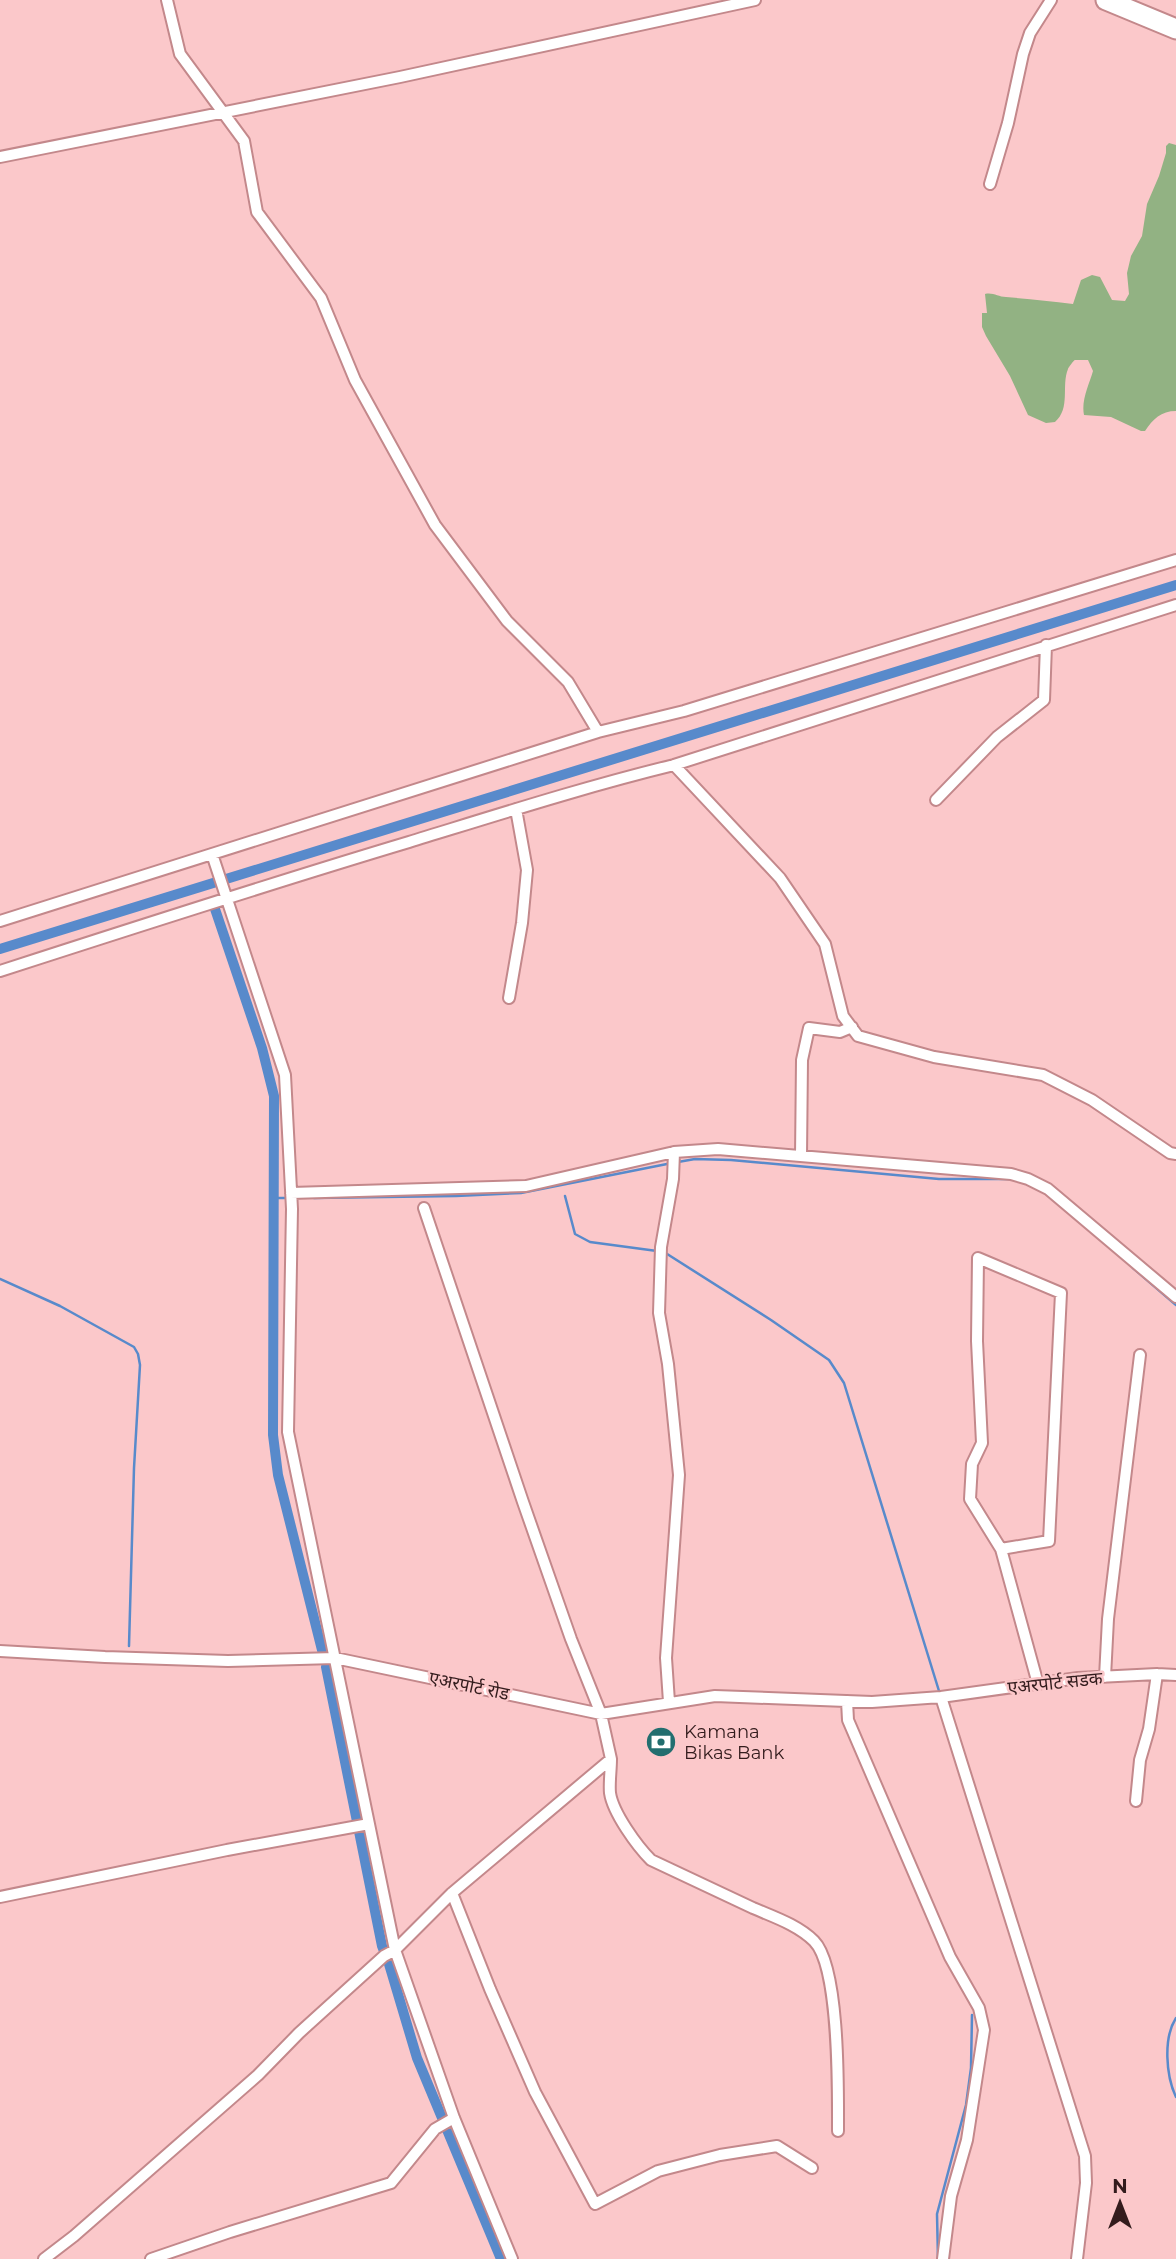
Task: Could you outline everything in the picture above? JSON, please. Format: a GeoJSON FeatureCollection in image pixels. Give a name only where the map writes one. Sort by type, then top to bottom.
{"type":"FeatureCollection","features":[{"type":"Feature","properties":{"kind":"highway"},"geometry":{"type":"LineString","coordinates":[[1106,0],[1176,29]]}},
{"type":"Feature","properties":{"kind":"street"},"geometry":{"type":"LineString","coordinates":[[167,0],[180,54],[244,141],[257,212],[321,298],[355,380],[435,525],[508,621],[568,682],[598,732]]}},
{"type":"Feature","properties":{"kind":"street"},"geometry":{"type":"LineString","coordinates":[[0,157],[400,77],[755,0]]}},
{"type":"Feature","properties":{"kind":"street"},"geometry":{"type":"LineString","coordinates":[[990,184],[1008,122],[1023,54],[1030,33],[1051,0]]}},
{"type":"Feature","properties":{"kind":"street"},"geometry":{"type":"LineString","coordinates":[[0,921],[214,859],[276,832],[598,732],[684,711],[1176,560]]}},
{"type":"Feature","properties":{"kind":"street"},"geometry":{"type":"LineString","coordinates":[[0,971],[603,782],[674,765],[1176,605]]}},
{"type":"Feature","properties":{"kind":"street"},"geometry":{"type":"LineString","coordinates":[[936,800],[997,737],[1044,700],[1046,645]]}},
{"type":"Feature","properties":{"kind":"street"},"geometry":{"type":"LineString","coordinates":[[674,765],[780,878],[818,933],[825,944],[843,1016],[858,1036],[934,1057],[1043,1075],[1092,1100],[1170,1153],[1176,1154]]}},
{"type":"Feature","properties":{"kind":"street"},"geometry":{"type":"LineString","coordinates":[[509,998],[522,923],[527,870],[516,809]]}},
{"type":"Feature","properties":{"kind":"street"},"geometry":{"type":"LineString","coordinates":[[214,859],[285,1075],[292,1209],[288,1432],[335,1658],[362,1825],[390,1953],[452,2119],[512,2259]]}},
{"type":"Feature","properties":{"kind":"street"},"geometry":{"type":"LineString","coordinates":[[801,1156],[802,1060],[808,1028],[840,1032],[852,1027]]}},
{"type":"Feature","properties":{"kind":"street"},"geometry":{"type":"LineString","coordinates":[[291,1194],[526,1186],[674,1153],[718,1149],[1011,1174],[1048,1189],[1176,1297]]}},
{"type":"Feature","properties":{"kind":"street"},"geometry":{"type":"LineString","coordinates":[[669,1702],[666,1658],[679,1475],[668,1364],[659,1313],[661,1247],[673,1179],[674,1153]]}},
{"type":"Feature","properties":{"kind":"street"},"geometry":{"type":"LineString","coordinates":[[424,1208],[523,1502],[571,1639],[601,1714],[611,1759],[610,1793],[615,1809],[651,1860],[794,1927],[816,1943],[824,1960],[832,1997],[838,2063],[838,2131]]}},
{"type":"Feature","properties":{"kind":"street"},"geometry":{"type":"LineString","coordinates":[[1001,1549],[1049,1541],[1061,1293],[978,1258],[977,1341],[982,1443],[972,1464],[970,1499],[1001,1549],[1038,1684]]}},
{"type":"Feature","properties":{"kind":"street"},"geometry":{"type":"LineString","coordinates":[[1105,1677],[1108,1619],[1140,1355]]}},
{"type":"Feature","properties":{"kind":"street","name":"एअरपोर्ट रोड"},"geometry":{"type":"LineString","coordinates":[[0,1651],[228,1661],[335,1658],[601,1714],[715,1696],[873,1702],[938,1697]]}},
{"type":"Feature","properties":{"kind":"street"},"geometry":{"type":"LineString","coordinates":[[1136,1801],[1140,1760],[1149,1729],[1157,1674]]}},
{"type":"Feature","properties":{"kind":"street","name":"एअरपोर्ट सडक"},"geometry":{"type":"LineString","coordinates":[[938,1697],[1078,1678],[1176,1675]]}},
{"type":"Feature","properties":{"kind":"street"},"geometry":{"type":"LineString","coordinates":[[938,1697],[1085,2155],[1086,2183],[1077,2259]]}},
{"type":"Feature","properties":{"kind":"street"},"geometry":{"type":"LineString","coordinates":[[847,1701],[848,1720],[950,1957],[979,2008],[984,2030],[967,2140],[951,2196],[943,2259]]}},
{"type":"Feature","properties":{"kind":"street"},"geometry":{"type":"LineString","coordinates":[[44,2259],[74,2236],[258,2075],[299,2033],[390,1953],[452,1893],[611,1759]]}},
{"type":"Feature","properties":{"kind":"street"},"geometry":{"type":"LineString","coordinates":[[0,1897],[362,1825]]}},
{"type":"Feature","properties":{"kind":"street"},"geometry":{"type":"LineString","coordinates":[[452,1893],[535,2092],[595,2204],[658,2171],[720,2155],[777,2146],[812,2168]]}},
{"type":"Feature","properties":{"kind":"street"},"geometry":{"type":"LineString","coordinates":[[151,2259],[391,2183],[435,2129],[452,2119]]}},
{"type":"Feature","properties":{"kind":"green space"},"geometry":{"type":"Polygon","coordinates":[[[1169,143],[1176,145],[1176,411],[1158,416],[1145,431],[1111,417],[1084,415],[1084,398],[1093,371],[1088,360],[1075,360],[1068,368],[1063,410],[1055,422],[1046,423],[1028,415],[1010,376],[982,327],[982,313],[987,313],[985,294],[1073,304],[1081,280],[1092,275],[1100,277],[1112,300],[1125,301],[1129,294],[1127,273],[1131,256],[1142,236],[1147,204],[1169,143]]]}},
{"type":"Feature","properties":{"kind":"waterway"},"geometry":{"type":"LineString","coordinates":[[0,949],[1176,585]]}},
{"type":"Feature","properties":{"kind":"waterway"},"geometry":{"type":"LineString","coordinates":[[214,906],[262,1048],[274,1096],[273,1435],[278,1475],[322,1650]]}},
{"type":"Feature","properties":{"kind":"waterway"},"geometry":{"type":"LineString","coordinates":[[678,1162],[695,1159],[731,1160],[939,1179],[1013,1179]]}},
{"type":"Feature","properties":{"kind":"waterway"},"geometry":{"type":"LineString","coordinates":[[314,1198],[521,1193],[672,1163]]}},
{"type":"Feature","properties":{"kind":"waterway"},"geometry":{"type":"LineString","coordinates":[[565,1196],[575,1234],[590,1242],[657,1251]]}},
{"type":"Feature","properties":{"kind":"waterway"},"geometry":{"type":"LineString","coordinates":[[275,1198],[290,1198]]}},
{"type":"Feature","properties":{"kind":"waterway"},"geometry":{"type":"LineString","coordinates":[[664,1252],[829,1360],[844,1383],[939,1691]]}},
{"type":"Feature","properties":{"kind":"waterway"},"geometry":{"type":"LineString","coordinates":[[1133,1268],[1176,1305]]}},
{"type":"Feature","properties":{"kind":"waterway"},"geometry":{"type":"LineString","coordinates":[[0,1279],[60,1306],[134,1347],[138,1354],[140,1365],[129,1646]]}},
{"type":"Feature","properties":{"kind":"waterway"},"geometry":{"type":"LineString","coordinates":[[326,1667],[382,1946],[417,2058],[501,2259]]}},
{"type":"Feature","properties":{"kind":"waterway"},"geometry":{"type":"LineString","coordinates":[[938,2259],[937,2214],[966,2105],[971,2068],[972,2015]]}},
{"type":"Feature","properties":{"kind":"waterway"},"geometry":{"type":"LineString","coordinates":[[1176,2018],[1169,2036],[1167,2057],[1176,2097]]}},
{"type":"Feature","properties":{"kind":"place","name":"Kamana Bikas Bank"},"geometry":{"type":"Point","coordinates":[661,1742]}}]}
